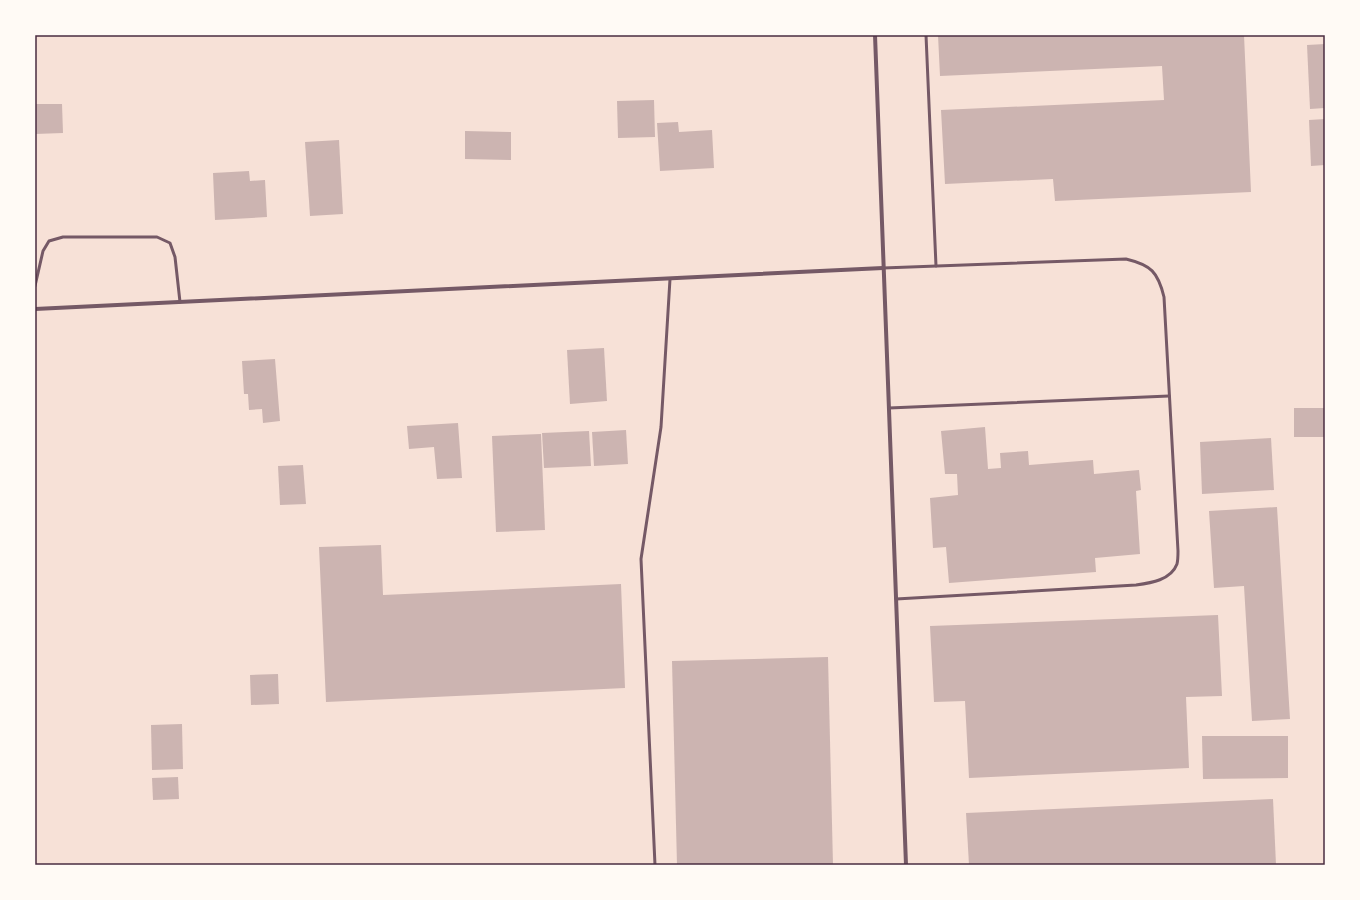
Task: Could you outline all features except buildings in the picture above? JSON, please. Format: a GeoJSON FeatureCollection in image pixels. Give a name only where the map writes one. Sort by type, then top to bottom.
{"type":"FeatureCollection","features":[{"type":"Feature","properties":{"kind":"street"},"geometry":{"type":"LineString","coordinates":[[875,35],[906,865]]}},
{"type":"Feature","properties":{"kind":"street"},"geometry":{"type":"LineString","coordinates":[[35,309],[883,268]]}},
{"type":"Feature","properties":{"kind":"lane"},"geometry":{"type":"LineString","coordinates":[[926,35],[936,266]]}},
{"type":"Feature","properties":{"kind":"lane"},"geometry":{"type":"LineString","coordinates":[[35,286],[43,251],[49,241],[63,237],[157,237],[170,243],[175,257],[180,302]]}},
{"type":"Feature","properties":{"kind":"lane"},"geometry":{"type":"LineString","coordinates":[[883,268],[1126,259],[1140,262],[1152,270],[1160,283],[1164,297],[1178,551],[1177,563],[1172,571],[1162,579],[1150,583],[896,599]]}},
{"type":"Feature","properties":{"kind":"lane"},"geometry":{"type":"LineString","coordinates":[[655,865],[641,559],[660,427],[670,279]]}},
{"type":"Feature","properties":{"kind":"lane"},"geometry":{"type":"LineString","coordinates":[[889,408],[1169,396]]}}]}
